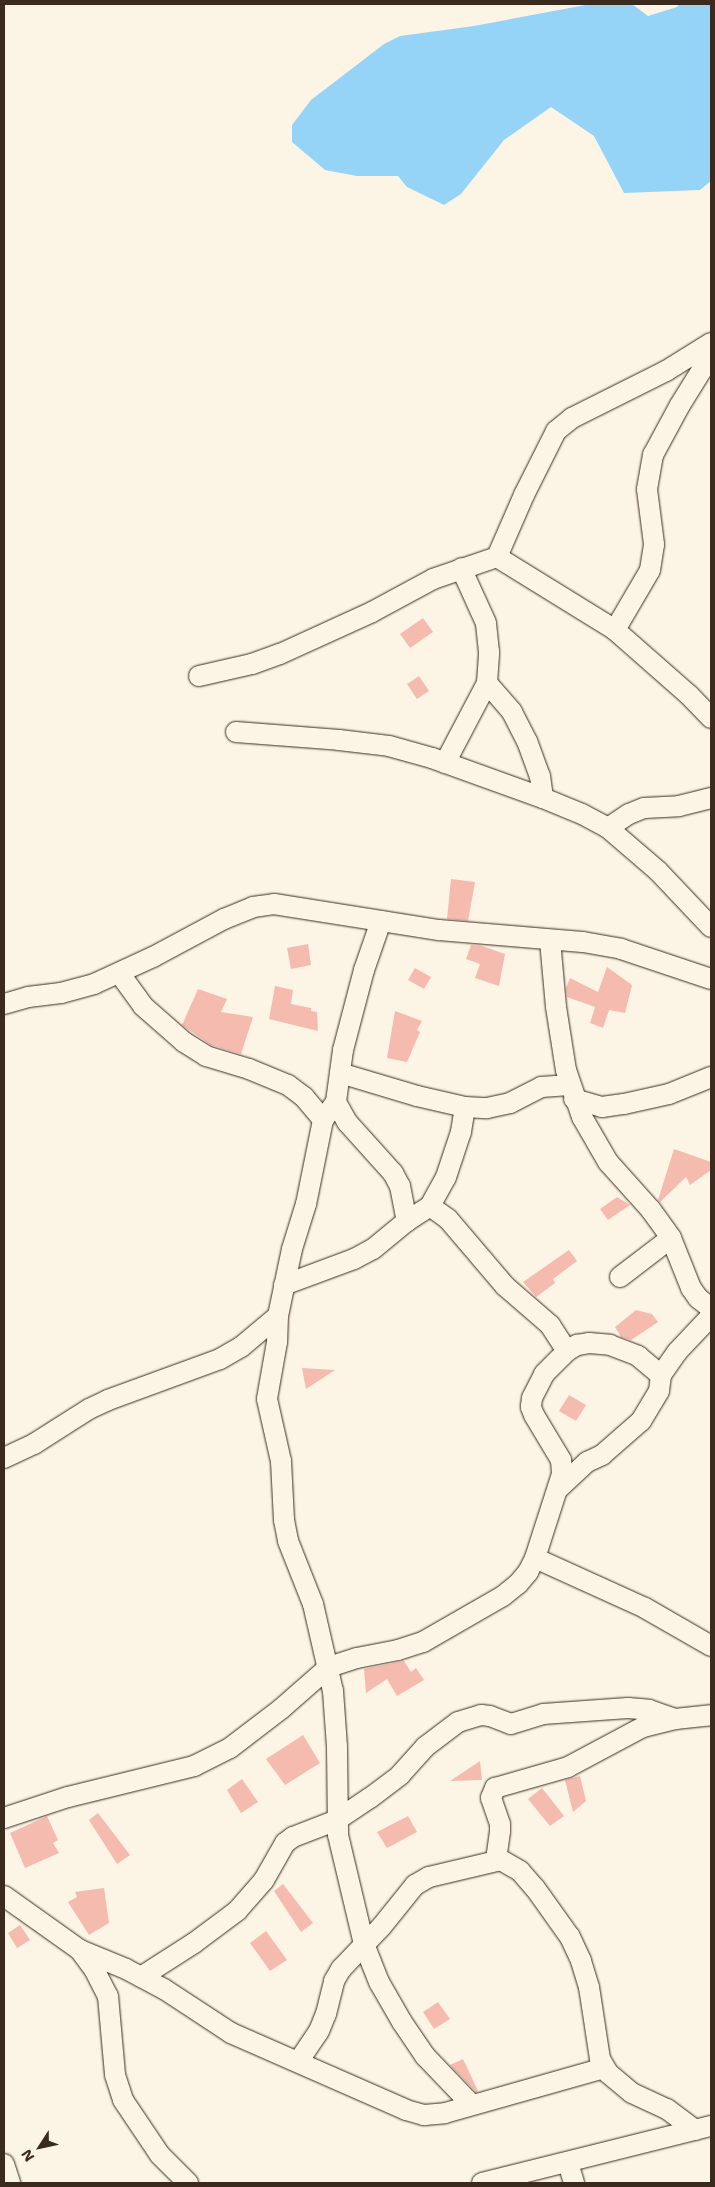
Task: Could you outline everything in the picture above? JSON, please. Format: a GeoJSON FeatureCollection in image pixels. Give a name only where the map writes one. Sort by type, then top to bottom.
{"type":"FeatureCollection","features":[{"type":"Feature","properties":{"kind":"street"},"geometry":{"type":"LineString","coordinates":[[497,557],[524,495],[556,430],[572,418],[666,371],[710,356]]}},
{"type":"Feature","properties":{"kind":"street"},"geometry":{"type":"LineString","coordinates":[[615,630],[650,570],[654,544],[647,489],[653,455],[680,405],[710,356]]}},
{"type":"Feature","properties":{"kind":"street"},"geometry":{"type":"LineString","coordinates":[[200,676],[252,664],[280,654],[372,612],[433,579],[497,557],[615,630],[689,695],[711,718]]}},
{"type":"Feature","properties":{"kind":"street"},"geometry":{"type":"LineString","coordinates":[[445,763],[487,683],[490,652],[486,623],[461,568]]}},
{"type":"Feature","properties":{"kind":"street"},"geometry":{"type":"LineString","coordinates":[[487,683],[512,712],[528,742],[540,776],[543,798]]}},
{"type":"Feature","properties":{"kind":"street"},"geometry":{"type":"LineString","coordinates":[[236,732],[389,746],[445,763],[582,814],[608,828],[658,870],[711,927]]}},
{"type":"Feature","properties":{"kind":"street"},"geometry":{"type":"LineString","coordinates":[[608,828],[629,814],[644,808],[679,806],[711,798]]}},
{"type":"Feature","properties":{"kind":"street"},"geometry":{"type":"LineString","coordinates":[[4,1004],[28,997],[61,993],[120,974],[224,919],[253,907],[274,904],[290,904],[439,930],[584,942],[621,949],[711,979]]}},
{"type":"Feature","properties":{"kind":"street"},"geometry":{"type":"LineString","coordinates":[[382,921],[364,970],[343,1050],[336,1102],[323,1120],[306,1204],[292,1249],[284,1285],[267,1399],[281,1461],[284,1520],[288,1541],[313,1604],[329,1667],[337,1738],[337,1820],[341,1854],[364,1944],[379,1982],[402,2022],[425,2056],[471,2104]]}},
{"type":"Feature","properties":{"kind":"street"},"geometry":{"type":"LineString","coordinates":[[550,940],[556,1007],[572,1092],[590,1134],[608,1162],[651,1210],[671,1238],[691,1288],[698,1298],[711,1308]]}},
{"type":"Feature","properties":{"kind":"street"},"geometry":{"type":"LineString","coordinates":[[120,974],[143,1006],[184,1042],[206,1056],[249,1069],[288,1085],[304,1097],[323,1120]]}},
{"type":"Feature","properties":{"kind":"street"},"geometry":{"type":"LineString","coordinates":[[340,1073],[417,1096],[466,1106],[488,1108],[500,1106],[541,1087],[572,1092],[602,1107],[624,1104],[669,1094],[711,1077]]}},
{"type":"Feature","properties":{"kind":"street"},"geometry":{"type":"LineString","coordinates":[[336,1102],[346,1122],[393,1173],[400,1186],[407,1221]]}},
{"type":"Feature","properties":{"kind":"street"},"geometry":{"type":"LineString","coordinates":[[284,1285],[360,1256],[373,1249],[407,1221],[430,1206],[446,1177],[461,1132],[466,1106]]}},
{"type":"Feature","properties":{"kind":"street"},"geometry":{"type":"LineString","coordinates":[[430,1206],[448,1218],[505,1286],[550,1325],[567,1351]]}},
{"type":"Feature","properties":{"kind":"street"},"geometry":{"type":"LineString","coordinates":[[620,1277],[671,1238]]}},
{"type":"Feature","properties":{"kind":"street"},"geometry":{"type":"LineString","coordinates":[[4,1458],[34,1444],[89,1409],[108,1400],[220,1359],[241,1347],[278,1316]]}},
{"type":"Feature","properties":{"kind":"street"},"geometry":{"type":"LineString","coordinates":[[558,1489],[587,1462],[602,1455],[641,1422],[659,1391],[661,1375],[677,1352],[711,1316]]}},
{"type":"Feature","properties":{"kind":"street"},"geometry":{"type":"LineString","coordinates":[[4,1818],[68,1797],[194,1766],[212,1758],[230,1748],[268,1720],[329,1667],[357,1658],[398,1650],[423,1642],[503,1596],[528,1572],[562,1474],[561,1460],[531,1407],[536,1385],[567,1351],[589,1343],[610,1345],[638,1356],[661,1375]]}},
{"type":"Feature","properties":{"kind":"street"},"geometry":{"type":"LineString","coordinates":[[534,1558],[639,1605],[711,1646]]}},
{"type":"Feature","properties":{"kind":"street"},"geometry":{"type":"LineString","coordinates":[[141,1977],[194,1943],[237,1911],[264,1880],[285,1844],[293,1837],[337,1820],[386,1787],[439,1737],[458,1722],[474,1716],[490,1716],[511,1724],[543,1714],[628,1708],[648,1710],[675,1719]]}},
{"type":"Feature","properties":{"kind":"street"},"geometry":{"type":"LineString","coordinates":[[496,1860],[500,1824],[491,1798],[495,1788],[568,1767],[643,1727],[675,1719],[711,1715]]}},
{"type":"Feature","properties":{"kind":"street"},"geometry":{"type":"LineString","coordinates":[[298,2062],[319,2032],[326,2014],[334,1981],[350,1958],[382,1926],[415,1885],[430,1877],[496,1860],[503,1860],[520,1872],[535,1888],[570,1937],[581,1961],[589,1987],[594,2009],[595,2035],[604,2068],[632,2093],[703,2128]]}},
{"type":"Feature","properties":{"kind":"street"},"geometry":{"type":"LineString","coordinates":[[4,1896],[80,1950],[141,1977],[230,2033],[394,2106],[424,2116],[445,2113],[471,2104],[604,2068]]}},
{"type":"Feature","properties":{"kind":"street"},"geometry":{"type":"LineString","coordinates":[[80,1950],[94,1969],[108,1996],[118,2088],[123,2100],[169,2175],[188,2183]]}},
{"type":"Feature","properties":{"kind":"street"},"geometry":{"type":"LineString","coordinates":[[482,2183],[703,2128]]}},
{"type":"Feature","properties":{"kind":"street"},"geometry":{"type":"LineString","coordinates":[[568,2163],[574,2183]]}},
{"type":"Feature","properties":{"kind":"street"},"geometry":{"type":"LineString","coordinates":[[4,2164],[10,2183]]}},
{"type":"Feature","properties":{"kind":"water"},"geometry":{"type":"Polygon","coordinates":[[[591,4],[632,4],[648,16],[677,7],[679,4],[711,4],[711,181],[700,190],[624,193],[594,136],[551,107],[504,140],[461,194],[444,205],[407,187],[398,176],[357,176],[325,170],[292,142],[292,125],[311,100],[384,44],[400,36],[474,26],[591,4]]]}},
{"type":"Feature","properties":{"kind":"building"},"geometry":{"type":"Polygon","coordinates":[[[423,618],[433,632],[410,648],[400,634],[423,618]]]}},
{"type":"Feature","properties":{"kind":"building"},"geometry":{"type":"Polygon","coordinates":[[[419,676],[429,691],[417,699],[407,684],[419,676]]]}},
{"type":"Feature","properties":{"kind":"building"},"geometry":{"type":"Polygon","coordinates":[[[451,879],[475,882],[468,921],[447,919],[451,879]]]}},
{"type":"Feature","properties":{"kind":"building"},"geometry":{"type":"Polygon","coordinates":[[[308,944],[311,965],[291,969],[287,948],[308,944]]]}},
{"type":"Feature","properties":{"kind":"building"},"geometry":{"type":"Polygon","coordinates":[[[471,945],[482,946],[505,954],[499,986],[475,978],[480,964],[466,959],[471,945]]]}},
{"type":"Feature","properties":{"kind":"building"},"geometry":{"type":"Polygon","coordinates":[[[607,967],[632,985],[625,1013],[609,1010],[603,1028],[590,1023],[595,1007],[567,997],[566,988],[570,978],[598,992],[607,967]]]}},
{"type":"Feature","properties":{"kind":"building"},"geometry":{"type":"Polygon","coordinates":[[[415,968],[431,977],[424,989],[408,980],[415,968]]]}},
{"type":"Feature","properties":{"kind":"building"},"geometry":{"type":"Polygon","coordinates":[[[275,986],[293,990],[291,1004],[311,1008],[311,1011],[317,1012],[318,1031],[269,1019],[275,986]]]}},
{"type":"Feature","properties":{"kind":"building"},"geometry":{"type":"Polygon","coordinates":[[[198,989],[227,999],[221,1012],[253,1017],[241,1054],[211,1045],[182,1025],[198,989]]]}},
{"type":"Feature","properties":{"kind":"building"},"geometry":{"type":"Polygon","coordinates":[[[395,1011],[422,1021],[417,1030],[420,1032],[407,1062],[387,1058],[395,1011]]]}},
{"type":"Feature","properties":{"kind":"building"},"geometry":{"type":"Polygon","coordinates":[[[674,1149],[711,1162],[711,1170],[690,1185],[686,1177],[660,1202],[658,1200],[674,1149]]]}},
{"type":"Feature","properties":{"kind":"building"},"geometry":{"type":"Polygon","coordinates":[[[617,1197],[630,1205],[608,1220],[600,1209],[617,1197]]]}},
{"type":"Feature","properties":{"kind":"building"},"geometry":{"type":"Polygon","coordinates":[[[569,1250],[577,1261],[553,1279],[555,1283],[536,1297],[523,1282],[569,1250]]]}},
{"type":"Feature","properties":{"kind":"building"},"geometry":{"type":"Polygon","coordinates":[[[636,1310],[652,1314],[658,1322],[631,1340],[621,1337],[615,1327],[636,1310]]]}},
{"type":"Feature","properties":{"kind":"building"},"geometry":{"type":"Polygon","coordinates":[[[302,1368],[335,1370],[306,1389],[302,1368]]]}},
{"type":"Feature","properties":{"kind":"building"},"geometry":{"type":"Polygon","coordinates":[[[569,1395],[586,1405],[576,1421],[559,1411],[569,1395]]]}},
{"type":"Feature","properties":{"kind":"building"},"geometry":{"type":"Polygon","coordinates":[[[404,1661],[411,1672],[416,1668],[424,1680],[397,1696],[387,1679],[366,1693],[364,1669],[404,1661]]]}},
{"type":"Feature","properties":{"kind":"building"},"geometry":{"type":"Polygon","coordinates":[[[303,1735],[320,1763],[285,1785],[266,1759],[303,1735]]]}},
{"type":"Feature","properties":{"kind":"building"},"geometry":{"type":"Polygon","coordinates":[[[480,1761],[482,1780],[450,1781],[480,1761]]]}},
{"type":"Feature","properties":{"kind":"building"},"geometry":{"type":"Polygon","coordinates":[[[580,1776],[586,1801],[573,1812],[565,1780],[580,1776]]]}},
{"type":"Feature","properties":{"kind":"building"},"geometry":{"type":"Polygon","coordinates":[[[242,1779],[258,1802],[241,1813],[227,1790],[242,1779]]]}},
{"type":"Feature","properties":{"kind":"building"},"geometry":{"type":"Polygon","coordinates":[[[542,1788],[564,1816],[550,1826],[528,1799],[542,1788]]]}},
{"type":"Feature","properties":{"kind":"building"},"geometry":{"type":"Polygon","coordinates":[[[98,1813],[130,1855],[117,1864],[89,1820],[98,1813]]]}},
{"type":"Feature","properties":{"kind":"building"},"geometry":{"type":"Polygon","coordinates":[[[47,1816],[58,1840],[53,1843],[59,1853],[25,1868],[10,1833],[47,1816]]]}},
{"type":"Feature","properties":{"kind":"building"},"geometry":{"type":"Polygon","coordinates":[[[408,1816],[417,1832],[387,1848],[377,1832],[408,1816]]]}},
{"type":"Feature","properties":{"kind":"building"},"geometry":{"type":"Polygon","coordinates":[[[283,1884],[313,1923],[301,1932],[274,1891],[283,1884]]]}},
{"type":"Feature","properties":{"kind":"building"},"geometry":{"type":"Polygon","coordinates":[[[104,1888],[109,1923],[89,1935],[68,1902],[77,1897],[75,1892],[104,1888]]]}},
{"type":"Feature","properties":{"kind":"building"},"geometry":{"type":"Polygon","coordinates":[[[20,1925],[30,1940],[17,1948],[8,1933],[20,1925]]]}},
{"type":"Feature","properties":{"kind":"building"},"geometry":{"type":"Polygon","coordinates":[[[266,1931],[287,1960],[270,1971],[250,1943],[266,1931]]]}},
{"type":"Feature","properties":{"kind":"building"},"geometry":{"type":"Polygon","coordinates":[[[438,2002],[450,2019],[434,2029],[423,2012],[438,2002]]]}},
{"type":"Feature","properties":{"kind":"building"},"geometry":{"type":"Polygon","coordinates":[[[463,2059],[478,2091],[476,2092],[450,2065],[463,2059]]]}}]}
